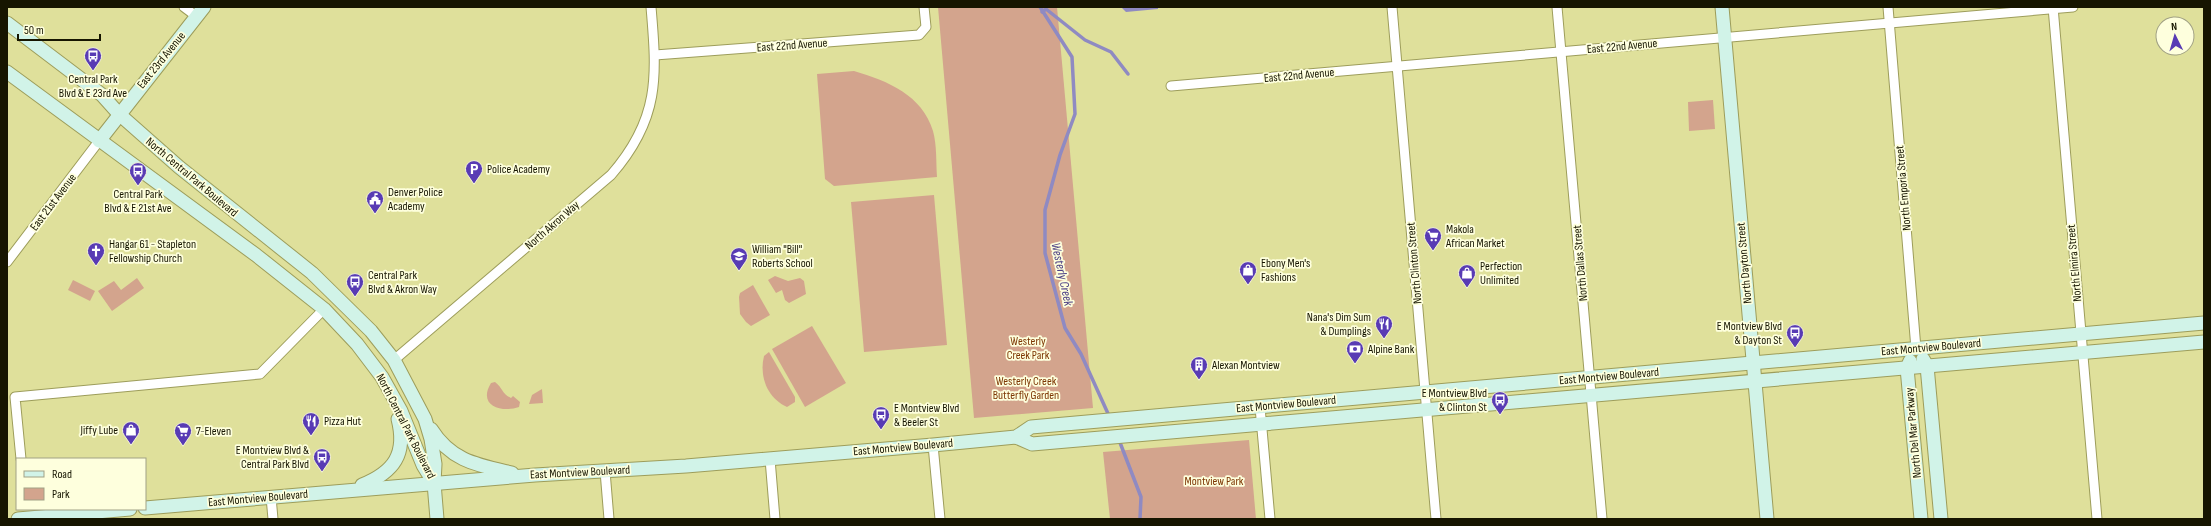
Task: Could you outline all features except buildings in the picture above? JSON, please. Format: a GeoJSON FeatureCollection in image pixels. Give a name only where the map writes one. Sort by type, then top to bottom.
{"type":"FeatureCollection","features":[{"type":"Feature","properties":{"kind":"main road","name":"North Dayton Street"},"geometry":{"type":"LineString","coordinates":[[1722,7],[1767,519]]}},
{"type":"Feature","properties":{"kind":"main road","name":"East 23rd Avenue"},"geometry":{"type":"LineString","coordinates":[[99,141],[200,12]]}},
{"type":"Feature","properties":{"kind":"main road","name":"North Central Park Boulevard"},"geometry":{"type":"LineString","coordinates":[[7,22],[102,95],[119,114],[179,167],[312,273],[360,318],[394,360],[425,419],[431,439],[435,464],[434,483]]}},
{"type":"Feature","properties":{"kind":"main road","name":"North Central Park Boulevard"},"geometry":{"type":"LineString","coordinates":[[7,72],[250,251],[324,309],[357,344],[392,394],[423,465],[434,483]]}},
{"type":"Feature","properties":{"kind":"main road","name":"East Montview Boulevard"},"geometry":{"type":"LineString","coordinates":[[146,508],[434,483],[770,459],[933,445],[1016,437],[1031,427],[1092,421],[2204,323]]}},
{"type":"Feature","properties":{"kind":"main road","name":"East Montview Boulevard"},"geometry":{"type":"LineString","coordinates":[[1016,437],[1032,444],[2204,342]]}},
{"type":"Feature","properties":{"kind":"main road","name":"North Emporia Street"},"geometry":{"type":"LineString","coordinates":[[1916,349],[1927,366]]}},
{"type":"Feature","properties":{"kind":"main road"},"geometry":{"type":"LineString","coordinates":[[1907,368],[1916,349]]}},
{"type":"Feature","properties":{"kind":"main road","name":"North Del Mar Parkway"},"geometry":{"type":"LineString","coordinates":[[1927,366],[1941,519]]}},
{"type":"Feature","properties":{"kind":"main road","name":"North Del Mar Parkway"},"geometry":{"type":"LineString","coordinates":[[1907,368],[1921,519]]}},
{"type":"Feature","properties":{"kind":"main road"},"geometry":{"type":"LineString","coordinates":[[350,490],[380,477],[387,472],[396,460],[401,447],[401,430],[392,394]]}},
{"type":"Feature","properties":{"kind":"main road"},"geometry":{"type":"LineString","coordinates":[[425,419],[438,440],[451,453],[480,466],[524,476]]}},
{"type":"Feature","properties":{"kind":"main road"},"geometry":{"type":"LineString","coordinates":[[434,483],[437,519]]}},
{"type":"Feature","properties":{"kind":"main road"},"geometry":{"type":"LineString","coordinates":[[23,515],[108,515],[126,510]]}},
{"type":"Feature","properties":{"kind":"street"},"geometry":{"type":"LineString","coordinates":[[184,7],[200,12]]}},
{"type":"Feature","properties":{"kind":"street","name":"North Akron Way"},"geometry":{"type":"LineString","coordinates":[[394,360],[611,175],[623,161],[635,144],[651,105],[654,84],[655,55],[651,7]]}},
{"type":"Feature","properties":{"kind":"street","name":"East 22nd Avenue"},"geometry":{"type":"LineString","coordinates":[[655,55],[919,35],[926,27],[924,7]]}},
{"type":"Feature","properties":{"kind":"street","name":"North Clinton Street"},"geometry":{"type":"LineString","coordinates":[[1392,7],[1436,519]]}},
{"type":"Feature","properties":{"kind":"street","name":"North Dallas Street"},"geometry":{"type":"LineString","coordinates":[[1557,7],[1602,519]]}},
{"type":"Feature","properties":{"kind":"street","name":"North Emporia Street"},"geometry":{"type":"LineString","coordinates":[[1888,7],[1916,349]]}},
{"type":"Feature","properties":{"kind":"street","name":"East 22nd Avenue"},"geometry":{"type":"LineString","coordinates":[[1171,86],[2073,7]]}},
{"type":"Feature","properties":{"kind":"street","name":"North Elmira Street"},"geometry":{"type":"LineString","coordinates":[[2053,8],[2097,519]]}},
{"type":"Feature","properties":{"kind":"street","name":"East 21st Avenue"},"geometry":{"type":"LineString","coordinates":[[8,258],[99,141]]}},
{"type":"Feature","properties":{"kind":"street"},"geometry":{"type":"LineString","coordinates":[[21,458],[15,397],[260,374],[324,309]]}},
{"type":"Feature","properties":{"kind":"street"},"geometry":{"type":"LineString","coordinates":[[1260,407],[1270,519]]}},
{"type":"Feature","properties":{"kind":"street"},"geometry":{"type":"LineString","coordinates":[[933,445],[940,519]]}},
{"type":"Feature","properties":{"kind":"street"},"geometry":{"type":"LineString","coordinates":[[770,459],[775,519]]}},
{"type":"Feature","properties":{"kind":"street"},"geometry":{"type":"LineString","coordinates":[[605,471],[609,519]]}},
{"type":"Feature","properties":{"kind":"street"},"geometry":{"type":"LineString","coordinates":[[271,497],[273,519]]}},
{"type":"Feature","properties":{"kind":"green space","name":"Westerly Creek Park"},"geometry":{"type":"Polygon","coordinates":[[[938,7],[1057,7],[1093,408],[974,418],[938,7]]]}},
{"type":"Feature","properties":{"kind":"green space"},"geometry":{"type":"Polygon","coordinates":[[[854,71],[891,85],[902,91],[921,108],[928,118],[933,131],[936,148],[937,177],[834,186],[825,179],[817,74],[854,71]]]}},
{"type":"Feature","properties":{"kind":"green space"},"geometry":{"type":"Polygon","coordinates":[[[1713,100],[1715,129],[1689,131],[1688,102],[1713,100]]]}},
{"type":"Feature","properties":{"kind":"green space"},"geometry":{"type":"Polygon","coordinates":[[[934,195],[947,345],[864,352],[851,202],[934,195]]]}},
{"type":"Feature","properties":{"kind":"green space"},"geometry":{"type":"Polygon","coordinates":[[[775,276],[788,281],[800,278],[804,281],[806,294],[789,303],[785,300],[782,290],[776,293],[768,280],[775,276]]]}},
{"type":"Feature","properties":{"kind":"green space"},"geometry":{"type":"Polygon","coordinates":[[[137,278],[144,288],[112,311],[98,291],[114,281],[121,290],[137,278]]]}},
{"type":"Feature","properties":{"kind":"green space"},"geometry":{"type":"Polygon","coordinates":[[[73,280],[95,291],[90,301],[68,290],[73,280]]]}},
{"type":"Feature","properties":{"kind":"green space"},"geometry":{"type":"Polygon","coordinates":[[[753,285],[770,315],[751,326],[740,314],[739,297],[740,293],[753,285]]]}},
{"type":"Feature","properties":{"kind":"green space"},"geometry":{"type":"Polygon","coordinates":[[[812,326],[846,383],[805,407],[772,349],[812,326]]]}},
{"type":"Feature","properties":{"kind":"green space"},"geometry":{"type":"Polygon","coordinates":[[[769,352],[795,397],[795,402],[787,407],[774,398],[766,386],[763,364],[764,356],[769,352]]]}},
{"type":"Feature","properties":{"kind":"green space"},"geometry":{"type":"Polygon","coordinates":[[[495,382],[500,386],[506,395],[511,398],[513,396],[520,402],[519,407],[512,409],[499,408],[493,406],[489,402],[487,391],[491,383],[495,382]]]}},
{"type":"Feature","properties":{"kind":"green space"},"geometry":{"type":"Polygon","coordinates":[[[542,389],[543,403],[529,404],[532,395],[542,389]]]}},
{"type":"Feature","properties":{"kind":"green space","name":"Montview Park"},"geometry":{"type":"Polygon","coordinates":[[[1249,440],[1256,519],[1110,519],[1103,452],[1249,440]]]}},
{"type":"Feature","properties":{"kind":"shaded area"},"geometry":{"type":"Polygon","coordinates":[[[1121,7],[1158,7],[1158,9],[1126,12],[1121,7]]]}},
{"type":"Feature","properties":{"kind":"waterway","name":"Westerly Creek"},"geometry":{"type":"LineString","coordinates":[[1040,7],[1072,57],[1075,114],[1060,155],[1045,210],[1045,253],[1065,328],[1081,354],[1110,418]]}},
{"type":"Feature","properties":{"kind":"waterway"},"geometry":{"type":"LineString","coordinates":[[1042,12],[1046,9],[1085,40],[1111,52],[1128,74]]}},
{"type":"Feature","properties":{"kind":"waterway","name":"Westerly Creek"},"geometry":{"type":"LineString","coordinates":[[1119,440],[1141,497],[1140,519]]}},
{"type":"Feature","properties":{"kind":"place","name":"Central Park Blvd & E 23rd Ave"},"geometry":{"type":"Point","coordinates":[93,71]}},
{"type":"Feature","properties":{"kind":"place","name":"Police Academy"},"geometry":{"type":"Point","coordinates":[474,184]}},
{"type":"Feature","properties":{"kind":"place","name":"Central Park Blvd & E 21st Ave"},"geometry":{"type":"Point","coordinates":[138,186]}},
{"type":"Feature","properties":{"kind":"place","name":"Denver Police Academy"},"geometry":{"type":"Point","coordinates":[375,214]}},
{"type":"Feature","properties":{"kind":"place","name":"Makola African Market"},"geometry":{"type":"Point","coordinates":[1433,251]}},
{"type":"Feature","properties":{"kind":"place","name":"Hangar 61 - Stapleton Fellowship Church"},"geometry":{"type":"Point","coordinates":[96,266]}},
{"type":"Feature","properties":{"kind":"place","name":"William \"Bill\" Roberts School"},"geometry":{"type":"Point","coordinates":[739,271]}},
{"type":"Feature","properties":{"kind":"place","name":"Ebony Men's Fashions"},"geometry":{"type":"Point","coordinates":[1248,285]}},
{"type":"Feature","properties":{"kind":"place","name":"Perfection Unlimited"},"geometry":{"type":"Point","coordinates":[1467,288]}},
{"type":"Feature","properties":{"kind":"place","name":"Central Park Blvd & Akron Way"},"geometry":{"type":"Point","coordinates":[355,297]}},
{"type":"Feature","properties":{"kind":"place","name":"Nana's Dim Sum & Dumplings"},"geometry":{"type":"Point","coordinates":[1384,339]}},
{"type":"Feature","properties":{"kind":"place","name":"E Montview Blvd & Dayton St"},"geometry":{"type":"Point","coordinates":[1795,348]}},
{"type":"Feature","properties":{"kind":"place","name":"Alpine Bank"},"geometry":{"type":"Point","coordinates":[1355,364]}},
{"type":"Feature","properties":{"kind":"place","name":"Alexan Montview"},"geometry":{"type":"Point","coordinates":[1199,380]}},
{"type":"Feature","properties":{"kind":"place","name":"E Montview Blvd & Clinton St"},"geometry":{"type":"Point","coordinates":[1500,415]}},
{"type":"Feature","properties":{"kind":"place","name":"E Montview Blvd & Beeler St"},"geometry":{"type":"Point","coordinates":[881,430]}},
{"type":"Feature","properties":{"kind":"place","name":"Pizza Hut"},"geometry":{"type":"Point","coordinates":[311,436]}},
{"type":"Feature","properties":{"kind":"place","name":"Jiffy Lube"},"geometry":{"type":"Point","coordinates":[131,445]}},
{"type":"Feature","properties":{"kind":"place","name":"7-Eleven"},"geometry":{"type":"Point","coordinates":[183,446]}},
{"type":"Feature","properties":{"kind":"place","name":"E Montview Blvd & Central Park Blvd"},"geometry":{"type":"Point","coordinates":[322,472]}},
{"type":"Feature","properties":{"kind":"park label","name":"Westerly Creek Butterfly Garden"},"geometry":{"type":"Point","coordinates":[1026,388]}}]}
